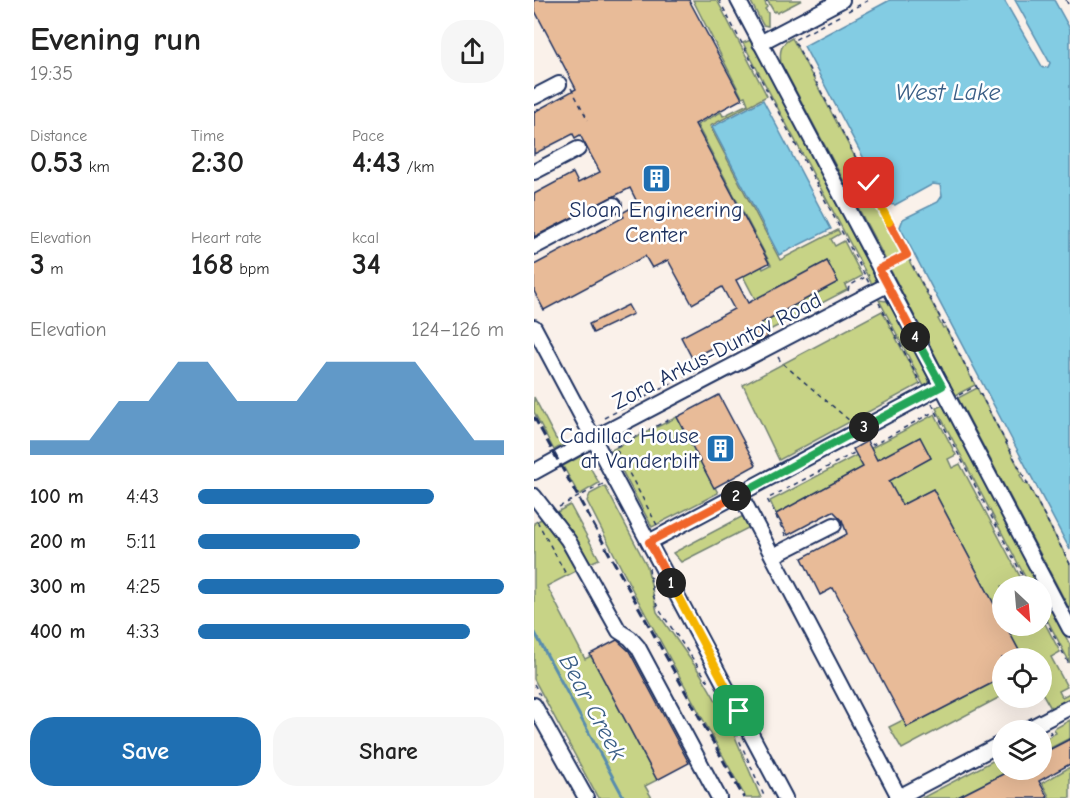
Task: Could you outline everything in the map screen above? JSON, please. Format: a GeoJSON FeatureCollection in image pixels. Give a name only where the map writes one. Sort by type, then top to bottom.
{"type":"FeatureCollection","features":[{"type":"Feature","properties":{"kind":"lane"},"geometry":{"type":"LineString","coordinates":[[738,0],[1070,629]]}},
{"type":"Feature","properties":{"kind":"lane"},"geometry":{"type":"LineString","coordinates":[[760,43],[842,0]]}},
{"type":"Feature","properties":{"kind":"lane"},"geometry":{"type":"LineString","coordinates":[[534,97],[565,85]]}},
{"type":"Feature","properties":{"kind":"lane"},"geometry":{"type":"LineString","coordinates":[[534,172],[578,148]]}},
{"type":"Feature","properties":{"kind":"lane"},"geometry":{"type":"LineString","coordinates":[[534,247],[614,205]]}},
{"type":"Feature","properties":{"kind":"lane","name":"Zora Arkus-Duntov Road"},"geometry":{"type":"LineString","coordinates":[[534,472],[887,285]]}},
{"type":"Feature","properties":{"kind":"lane"},"geometry":{"type":"LineString","coordinates":[[534,327],[785,798]]}},
{"type":"Feature","properties":{"kind":"lane"},"geometry":{"type":"LineString","coordinates":[[649,542],[942,386]]}},
{"type":"Feature","properties":{"kind":"lane"},"geometry":{"type":"LineString","coordinates":[[740,494],[898,797],[992,748]]}},
{"type":"Feature","properties":{"kind":"lane"},"geometry":{"type":"LineString","coordinates":[[534,496],[568,540],[620,632],[638,647],[719,798]]}},
{"type":"Feature","properties":{"kind":"lane"},"geometry":{"type":"LineString","coordinates":[[773,556],[834,525]]}},
{"type":"Feature","properties":{"kind":"lane"},"geometry":{"type":"LineString","coordinates":[[534,705],[586,798]]}},
{"type":"Feature","properties":{"kind":"lane"},"geometry":{"type":"LineString","coordinates":[[1045,720],[1070,707]]}},
{"type":"Feature","properties":{"kind":"path"},"geometry":{"type":"LineString","coordinates":[[868,0],[794,40],[1070,564]]}},
{"type":"Feature","properties":{"kind":"path"},"geometry":{"type":"LineString","coordinates":[[1066,0],[1070,8]]}},
{"type":"Feature","properties":{"kind":"path"},"geometry":{"type":"LineString","coordinates":[[565,85],[588,120]]}},
{"type":"Feature","properties":{"kind":"path"},"geometry":{"type":"LineString","coordinates":[[847,292],[849,286],[907,255]]}},
{"type":"Feature","properties":{"kind":"path"},"geometry":{"type":"LineString","coordinates":[[777,353],[781,362],[851,423]]}},
{"type":"Feature","properties":{"kind":"path"},"geometry":{"type":"LineString","coordinates":[[604,418],[689,373]]}},
{"type":"Feature","properties":{"kind":"path"},"geometry":{"type":"LineString","coordinates":[[957,396],[976,386]]}},
{"type":"Feature","properties":{"kind":"path"},"geometry":{"type":"LineString","coordinates":[[865,442],[868,440],[873,445],[935,411]]}},
{"type":"Feature","properties":{"kind":"path"},"geometry":{"type":"LineString","coordinates":[[662,522],[657,525],[615,447],[672,418]]}},
{"type":"Feature","properties":{"kind":"path"},"geometry":{"type":"LineString","coordinates":[[790,543],[767,499],[854,453]]}},
{"type":"Feature","properties":{"kind":"path"},"geometry":{"type":"LineString","coordinates":[[578,497],[606,483]]}},
{"type":"Feature","properties":{"kind":"path"},"geometry":{"type":"LineString","coordinates":[[536,519],[567,576]]}},
{"type":"Feature","properties":{"kind":"path"},"geometry":{"type":"LineString","coordinates":[[649,566],[653,595],[658,608],[712,687]]}},
{"type":"Feature","properties":{"kind":"path"},"geometry":{"type":"LineString","coordinates":[[1052,632],[1070,666]]}},
{"type":"Feature","properties":{"kind":"path"},"geometry":{"type":"LineString","coordinates":[[736,734],[765,798]]}},
{"type":"Feature","properties":{"kind":"green space"},"geometry":{"type":"Polygon","coordinates":[[[693,0],[717,0],[767,96],[710,126],[780,260],[838,230],[840,234],[831,239],[835,246],[844,241],[862,276],[845,285],[847,290],[766,332],[761,323],[838,282],[827,261],[755,299],[743,276],[762,266],[763,269],[771,265],[697,125],[721,112],[723,116],[748,104],[745,96],[742,97],[693,0]]]}},
{"type":"Feature","properties":{"kind":"green space"},"geometry":{"type":"Polygon","coordinates":[[[750,0],[764,0],[768,13],[768,26],[763,25],[750,0]]]}},
{"type":"Feature","properties":{"kind":"green space"},"geometry":{"type":"Polygon","coordinates":[[[767,0],[802,0],[777,13],[767,0]]]}},
{"type":"Feature","properties":{"kind":"green space"},"geometry":{"type":"Polygon","coordinates":[[[792,38],[857,161],[856,163],[879,202],[876,205],[878,209],[882,208],[906,253],[887,262],[781,63],[782,48],[785,42],[792,38]]]}},
{"type":"Feature","properties":{"kind":"green space"},"geometry":{"type":"Polygon","coordinates":[[[751,40],[874,275],[876,281],[874,288],[743,43],[751,40]]]}},
{"type":"Feature","properties":{"kind":"green space"},"geometry":{"type":"Polygon","coordinates":[[[907,257],[975,385],[956,395],[889,267],[907,257]]]}},
{"type":"Feature","properties":{"kind":"green space"},"geometry":{"type":"Polygon","coordinates":[[[879,300],[887,301],[891,306],[929,379],[929,386],[926,390],[879,300]]]}},
{"type":"Feature","properties":{"kind":"green space"},"geometry":{"type":"Polygon","coordinates":[[[882,311],[920,384],[779,460],[743,385],[882,311]]]}},
{"type":"Feature","properties":{"kind":"green space"},"geometry":{"type":"Polygon","coordinates":[[[977,388],[1022,474],[1020,475],[1025,484],[1027,483],[1070,564],[1070,610],[958,398],[977,388]]]}},
{"type":"Feature","properties":{"kind":"green space"},"geometry":{"type":"Polygon","coordinates":[[[534,397],[556,439],[565,444],[554,450],[534,412],[534,397]]]}},
{"type":"Feature","properties":{"kind":"green space"},"geometry":{"type":"Polygon","coordinates":[[[943,405],[1034,576],[1025,576],[936,408],[943,405]]]}},
{"type":"Feature","properties":{"kind":"green space"},"geometry":{"type":"Polygon","coordinates":[[[935,414],[956,455],[948,459],[952,468],[960,464],[1020,576],[992,576],[992,600],[933,489],[902,505],[889,481],[931,458],[920,437],[877,460],[871,448],[935,414]]]}},
{"type":"Feature","properties":{"kind":"green space"},"geometry":{"type":"Polygon","coordinates":[[[677,417],[718,493],[652,527],[611,450],[677,417]]]}},
{"type":"Feature","properties":{"kind":"green space"},"geometry":{"type":"Polygon","coordinates":[[[583,455],[599,483],[579,495],[563,466],[583,455]]]}},
{"type":"Feature","properties":{"kind":"green space"},"geometry":{"type":"Polygon","coordinates":[[[857,455],[863,467],[776,514],[770,501],[857,455]]]}},
{"type":"Feature","properties":{"kind":"green space"},"geometry":{"type":"Polygon","coordinates":[[[605,486],[647,566],[657,612],[700,673],[730,725],[761,798],[746,798],[633,591],[587,501],[590,494],[605,486]]]}},
{"type":"Feature","properties":{"kind":"green space"},"geometry":{"type":"Polygon","coordinates":[[[570,505],[599,559],[590,563],[557,512],[570,505]]]}},
{"type":"Feature","properties":{"kind":"green space"},"geometry":{"type":"Polygon","coordinates":[[[747,514],[752,524],[750,527],[681,562],[673,553],[747,514]]]}},
{"type":"Feature","properties":{"kind":"green space"},"geometry":{"type":"Polygon","coordinates":[[[545,517],[565,543],[578,570],[547,586],[585,659],[591,656],[657,780],[645,786],[652,798],[598,798],[534,679],[534,523],[545,517]]]}},
{"type":"Feature","properties":{"kind":"green space"},"geometry":{"type":"Polygon","coordinates":[[[1052,611],[1070,645],[1070,663],[1052,629],[1052,611]]]}},
{"type":"Feature","properties":{"kind":"green space"},"geometry":{"type":"Polygon","coordinates":[[[1011,636],[1052,636],[1060,652],[1052,656],[1052,648],[1018,648],[1011,636]]]}},
{"type":"Feature","properties":{"kind":"green space"},"geometry":{"type":"Polygon","coordinates":[[[1052,659],[1067,687],[1059,691],[1062,697],[1070,693],[1070,703],[1052,710],[1052,659]]]}},
{"type":"Feature","properties":{"kind":"green space"},"geometry":{"type":"Polygon","coordinates":[[[992,683],[992,701],[902,749],[889,727],[903,720],[907,727],[992,683]]]}},
{"type":"Feature","properties":{"kind":"green space"},"geometry":{"type":"Polygon","coordinates":[[[1070,720],[1070,738],[1052,747],[1052,735],[1056,733],[1054,729],[1070,720]]]}},
{"type":"Feature","properties":{"kind":"green space"},"geometry":{"type":"Polygon","coordinates":[[[992,761],[992,780],[956,798],[917,798],[924,797],[992,761]]]}},
{"type":"Feature","properties":{"kind":"green space"},"geometry":{"type":"Polygon","coordinates":[[[1070,767],[1070,798],[1050,798],[1042,783],[1052,780],[1052,777],[1070,767]]]}},
{"type":"Feature","properties":{"kind":"water","name":"West Lake"},"geometry":{"type":"Polygon","coordinates":[[[890,0],[1004,0],[1043,68],[1048,67],[1050,63],[1015,0],[1054,0],[1070,29],[1070,550],[900,227],[903,219],[938,202],[942,196],[940,185],[933,184],[895,205],[888,204],[804,46],[890,0]]]}},
{"type":"Feature","properties":{"kind":"water"},"geometry":{"type":"Polygon","coordinates":[[[763,100],[831,229],[779,255],[712,127],[763,100]]]}},
{"type":"Feature","properties":{"kind":"building","name":"Sloan Engineering Center"},"geometry":{"type":"Polygon","coordinates":[[[534,0],[689,0],[742,99],[695,124],[769,263],[736,280],[748,303],[827,261],[838,282],[761,323],[768,337],[752,345],[745,331],[692,358],[681,337],[734,309],[722,287],[692,304],[668,260],[652,268],[645,256],[544,310],[534,291],[534,265],[624,217],[622,213],[638,204],[630,188],[534,237],[534,194],[573,173],[578,183],[600,172],[580,135],[575,138],[573,134],[534,154],[534,112],[576,89],[534,9],[534,0]]]}},
{"type":"Feature","properties":{"kind":"building"},"geometry":{"type":"Polygon","coordinates":[[[628,305],[633,314],[593,333],[589,324],[628,305]]]}},
{"type":"Feature","properties":{"kind":"building","name":"Cadillac House at Vanderbilt"},"geometry":{"type":"Polygon","coordinates":[[[719,395],[756,465],[714,488],[677,417],[719,395]]]}},
{"type":"Feature","properties":{"kind":"building"},"geometry":{"type":"Polygon","coordinates":[[[920,437],[931,458],[889,481],[902,505],[933,489],[992,600],[992,636],[1011,636],[1018,648],[992,648],[992,683],[907,727],[833,588],[820,595],[802,558],[847,534],[842,520],[833,511],[788,535],[776,514],[863,467],[853,449],[867,441],[877,460],[920,437]]]}},
{"type":"Feature","properties":{"kind":"building"},"geometry":{"type":"Polygon","coordinates":[[[617,640],[629,651],[689,763],[657,780],[590,654],[617,640]]]}},
{"type":"Feature","properties":{"kind":"building"},"geometry":{"type":"Polygon","coordinates":[[[1070,739],[1070,764],[1052,774],[1052,748],[1070,739]]]}},
{"type":"Feature","properties":{"kind":"building"},"geometry":{"type":"Polygon","coordinates":[[[992,780],[1041,780],[1039,781],[1048,798],[956,798],[992,780]]]}},
{"type":"Feature","properties":{"kind":"waterway","name":"Bear Creek"},"geometry":{"type":"LineString","coordinates":[[534,631],[624,798]]}},
{"type":"Feature","properties":{"kind":"railway"},"geometry":{"type":"LineString","coordinates":[[534,417],[744,798]]}},
{"type":"Feature","properties":{"kind":"place","name":"Sloan Engineering Center"},"geometry":{"type":"Point","coordinates":[656,178]}},
{"type":"Feature","properties":{"kind":"place","name":"Cadillac House at Vanderbilt"},"geometry":{"type":"Point","coordinates":[720,449]}},
{"type":"Feature","properties":{"kind":"route"},"geometry":{"type":"LineString","coordinates":[[739,711],[649,542],[942,386],[879,269],[907,255],[869,183]]}}]}
